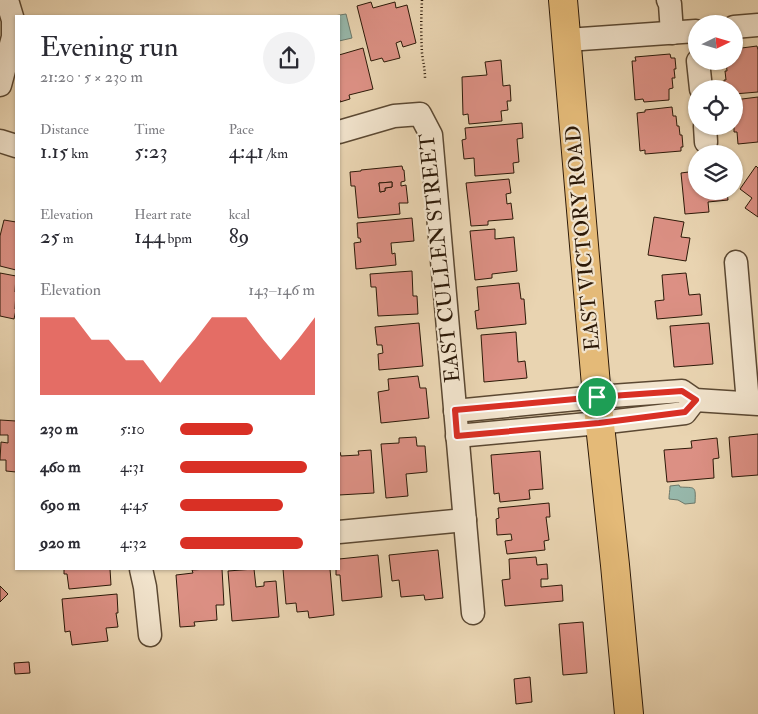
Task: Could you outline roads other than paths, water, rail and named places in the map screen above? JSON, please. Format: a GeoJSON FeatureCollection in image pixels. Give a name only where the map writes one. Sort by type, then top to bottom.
{"type":"FeatureCollection","features":[{"type":"Feature","properties":{"kind":"main road","name":"EAST VICTORY ROAD"},"geometry":{"type":"LineString","coordinates":[[563,0],[598,410],[615,565],[628,714]]}},
{"type":"Feature","properties":{"kind":"street"},"geometry":{"type":"LineString","coordinates":[[0,85],[13,37],[13,20],[6,0]]}},
{"type":"Feature","properties":{"kind":"street"},"geometry":{"type":"LineString","coordinates":[[668,0],[670,4],[672,33]]}},
{"type":"Feature","properties":{"kind":"street"},"geometry":{"type":"LineString","coordinates":[[743,27],[758,25]]}},
{"type":"Feature","properties":{"kind":"street"},"geometry":{"type":"LineString","coordinates":[[567,40],[672,33],[688,35]]}},
{"type":"Feature","properties":{"kind":"street","name":"EAST CULLEN STREET"},"geometry":{"type":"LineString","coordinates":[[340,132],[394,116],[420,114],[431,134],[473,613]]}},
{"type":"Feature","properties":{"kind":"street"},"geometry":{"type":"LineString","coordinates":[[0,141],[15,146]]}},
{"type":"Feature","properties":{"kind":"street"},"geometry":{"type":"LineString","coordinates":[[457,436],[598,410],[682,391],[696,400],[753,404],[736,262]]}},
{"type":"Feature","properties":{"kind":"street"},"geometry":{"type":"LineString","coordinates":[[455,410],[598,410]]}},
{"type":"Feature","properties":{"kind":"street"},"geometry":{"type":"LineString","coordinates":[[340,532],[465,520]]}},
{"type":"Feature","properties":{"kind":"street"},"geometry":{"type":"LineString","coordinates":[[141,570],[150,635]]}}]}
